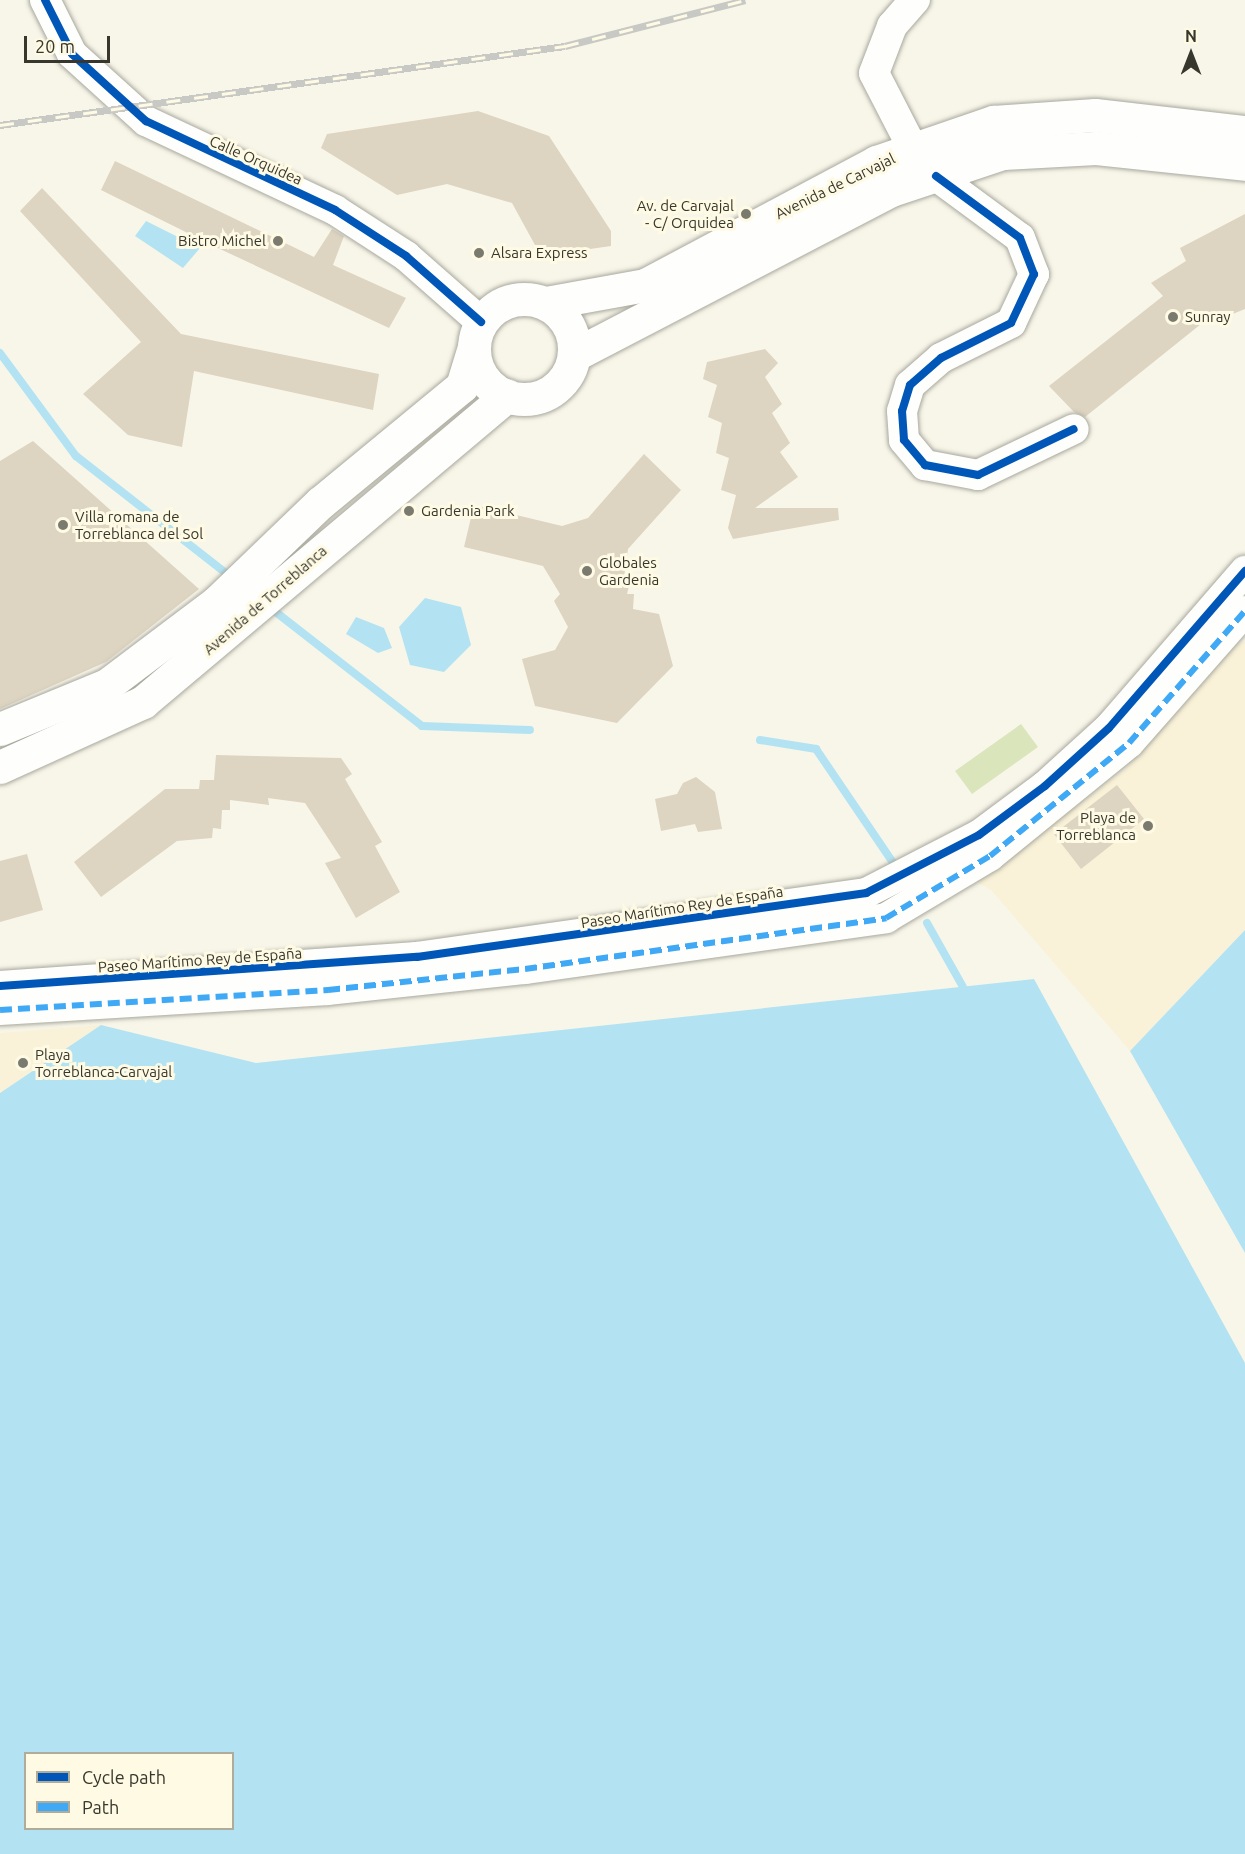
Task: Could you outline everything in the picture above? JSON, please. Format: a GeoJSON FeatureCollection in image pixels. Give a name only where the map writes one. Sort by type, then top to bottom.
{"type":"FeatureCollection","features":[{"type":"Feature","properties":{"kind":"main road","name":"Avenida de Carvajal"},"geometry":{"type":"LineString","coordinates":[[546,303],[645,285],[876,162],[993,122],[1095,115],[1245,132]]}},
{"type":"Feature","properties":{"kind":"main road","name":"Avenida de Carvajal"},"geometry":{"type":"LineString","coordinates":[[574,356],[891,190],[1003,153],[1096,148],[1245,164]]}},
{"type":"Feature","properties":{"kind":"main road"},"geometry":{"type":"LineString","coordinates":[[517,299],[546,303],[569,325],[574,356],[562,382],[550,392],[529,399],[507,396],[482,377],[478,334],[517,299]]}},
{"type":"Feature","properties":{"kind":"main road","name":"Avenida de Torreblanca"},"geometry":{"type":"LineString","coordinates":[[0,729],[107,685],[217,602],[255,564],[462,386],[478,334]]}},
{"type":"Feature","properties":{"kind":"main road","name":"Avenida de Torreblanca"},"geometry":{"type":"LineString","coordinates":[[0,767],[143,702],[239,626],[507,396]]}},
{"type":"Feature","properties":{"kind":"street","name":"Calle Orquidea"},"geometry":{"type":"LineString","coordinates":[[45,0],[72,54],[146,121],[335,210],[406,256],[478,334]]}},
{"type":"Feature","properties":{"kind":"street"},"geometry":{"type":"LineString","coordinates":[[913,149],[874,73],[892,26],[915,0]]}},
{"type":"Feature","properties":{"kind":"street"},"geometry":{"type":"LineString","coordinates":[[936,176],[1020,238],[1034,274],[1011,322],[940,358],[910,385],[902,411],[904,440],[925,465],[978,475],[1074,429]]}},
{"type":"Feature","properties":{"kind":"street","name":"Paseo Marítimo Rey de España"},"geometry":{"type":"LineString","coordinates":[[0,986],[417,957],[866,893],[978,835],[1045,786],[1109,728],[1245,571]]}},
{"type":"Feature","properties":{"kind":"street"},"geometry":{"type":"LineString","coordinates":[[0,1010],[339,989],[525,969],[886,918],[990,856],[1129,742],[1245,611]]}},
{"type":"Feature","properties":{"kind":"green space"},"geometry":{"type":"Polygon","coordinates":[[[1021,724],[1038,747],[972,794],[955,771],[1021,724]]]}},
{"type":"Feature","properties":{"kind":"sand","name":"Playa de Torreblanca"},"geometry":{"type":"Polygon","coordinates":[[[1245,641],[1245,930],[1130,1051],[991,890],[977,882],[1125,769],[1237,644],[1245,641]]]}},
{"type":"Feature","properties":{"kind":"sand","name":"Playa Torreblanca-Carvajal"},"geometry":{"type":"Polygon","coordinates":[[[101,1025],[0,1093],[0,1033],[101,1025]]]}},
{"type":"Feature","properties":{"kind":"water"},"geometry":{"type":"Polygon","coordinates":[[[146,221],[200,248],[183,268],[135,236],[146,221]]]}},
{"type":"Feature","properties":{"kind":"water"},"geometry":{"type":"Polygon","coordinates":[[[425,598],[461,607],[471,645],[444,672],[410,665],[399,627],[425,598]]]}},
{"type":"Feature","properties":{"kind":"water"},"geometry":{"type":"Polygon","coordinates":[[[356,617],[384,628],[392,648],[378,653],[346,634],[356,617]]]}},
{"type":"Feature","properties":{"kind":"water"},"geometry":{"type":"Polygon","coordinates":[[[1245,930],[1245,1253],[1130,1051],[1245,930]]]}},
{"type":"Feature","properties":{"kind":"water"},"geometry":{"type":"Polygon","coordinates":[[[1034,979],[1245,1363],[1245,1854],[0,1854],[0,1093],[101,1025],[256,1063],[1034,979]]]}},
{"type":"Feature","properties":{"kind":"building"},"geometry":{"type":"Polygon","coordinates":[[[478,111],[549,136],[611,231],[611,246],[541,256],[512,203],[447,184],[397,195],[321,148],[327,134],[478,111]]]}},
{"type":"Feature","properties":{"kind":"building"},"geometry":{"type":"Polygon","coordinates":[[[115,161],[314,257],[332,229],[344,236],[333,265],[406,298],[389,328],[220,249],[101,190],[115,161]]]}},
{"type":"Feature","properties":{"kind":"building"},"geometry":{"type":"Polygon","coordinates":[[[42,188],[181,334],[379,374],[373,410],[194,371],[182,447],[128,435],[83,394],[141,342],[20,211],[42,188]]]}},
{"type":"Feature","properties":{"kind":"building","name":"Sunray"},"geometry":{"type":"Polygon","coordinates":[[[1245,214],[1245,309],[1220,319],[1211,316],[1085,417],[1074,412],[1049,386],[1163,296],[1151,283],[1186,261],[1180,248],[1245,214]]]}},
{"type":"Feature","properties":{"kind":"building"},"geometry":{"type":"Polygon","coordinates":[[[765,349],[778,363],[765,377],[782,404],[772,413],[790,443],[780,452],[798,477],[755,508],[838,508],[839,520],[733,539],[728,528],[736,495],[721,490],[729,458],[716,453],[722,423],[708,417],[717,385],[703,379],[707,362],[765,349]]]}},
{"type":"Feature","properties":{"kind":"building","name":"Villa romana de Torreblanca del Sol"},"geometry":{"type":"Polygon","coordinates":[[[33,441],[199,589],[106,662],[0,709],[0,461],[33,441]]]}},
{"type":"Feature","properties":{"kind":"building","name":"Globales Gardenia"},"geometry":{"type":"Polygon","coordinates":[[[644,454],[681,490],[628,549],[624,577],[631,578],[627,594],[634,594],[633,609],[659,614],[673,666],[617,723],[535,706],[522,659],[555,650],[568,627],[554,601],[560,594],[543,566],[464,547],[474,505],[562,526],[588,518],[644,454]]]}},
{"type":"Feature","properties":{"kind":"building"},"geometry":{"type":"Polygon","coordinates":[[[216,755],[341,758],[352,774],[345,779],[382,842],[375,846],[400,892],[356,918],[325,863],[341,858],[305,803],[268,798],[269,805],[230,800],[230,810],[222,810],[221,829],[213,828],[212,838],[177,841],[101,897],[74,862],[165,789],[199,789],[200,780],[214,780],[216,755]]]}},
{"type":"Feature","properties":{"kind":"building"},"geometry":{"type":"Polygon","coordinates":[[[696,777],[715,792],[722,829],[698,832],[695,824],[661,831],[655,799],[677,794],[683,783],[696,777]]]}},
{"type":"Feature","properties":{"kind":"building"},"geometry":{"type":"Polygon","coordinates":[[[1117,785],[1144,819],[1081,869],[1054,834],[1117,785]]]}},
{"type":"Feature","properties":{"kind":"building"},"geometry":{"type":"Polygon","coordinates":[[[27,854],[43,910],[0,922],[0,861],[27,854]]]}},
{"type":"Feature","properties":{"kind":"waterway"},"geometry":{"type":"LineString","coordinates":[[0,353],[76,456],[232,578]]}},
{"type":"Feature","properties":{"kind":"waterway"},"geometry":{"type":"LineString","coordinates":[[268,606],[422,726],[530,730]]}},
{"type":"Feature","properties":{"kind":"waterway"},"geometry":{"type":"LineString","coordinates":[[760,740],[816,749],[894,864]]}},
{"type":"Feature","properties":{"kind":"waterway"},"geometry":{"type":"LineString","coordinates":[[927,923],[963,987]]}},
{"type":"Feature","properties":{"kind":"railway"},"geometry":{"type":"LineString","coordinates":[[0,125],[565,46],[745,0]]}},
{"type":"Feature","properties":{"kind":"marked path"},"geometry":{"type":"LineString","coordinates":[[0,1010],[328,990],[525,969],[886,918],[990,856],[1129,743],[1245,611]]}},
{"type":"Feature","properties":{"kind":"cycle path"},"geometry":{"type":"LineString","coordinates":[[45,0],[72,54],[146,121],[335,210],[406,256],[481,322]]}},
{"type":"Feature","properties":{"kind":"cycle path"},"geometry":{"type":"LineString","coordinates":[[936,176],[1020,238],[1034,274],[1011,323],[941,358],[910,385],[902,411],[904,440],[925,465],[978,475],[1074,429]]}},
{"type":"Feature","properties":{"kind":"cycle path"},"geometry":{"type":"LineString","coordinates":[[0,986],[417,957],[866,893],[979,835],[1045,786],[1109,728],[1245,571]]}},
{"type":"Feature","properties":{"kind":"place","name":"Av. de Carvajal - C/ Orquidea"},"geometry":{"type":"Point","coordinates":[746,214]}},
{"type":"Feature","properties":{"kind":"place","name":"Bistro Michel"},"geometry":{"type":"Point","coordinates":[278,241]}},
{"type":"Feature","properties":{"kind":"place","name":"Alsara Express"},"geometry":{"type":"Point","coordinates":[479,253]}},
{"type":"Feature","properties":{"kind":"place","name":"Sunray"},"geometry":{"type":"Point","coordinates":[1173,317]}},
{"type":"Feature","properties":{"kind":"place","name":"Gardenia Park"},"geometry":{"type":"Point","coordinates":[409,511]}},
{"type":"Feature","properties":{"kind":"place","name":"Villa romana de Torreblanca del Sol"},"geometry":{"type":"Point","coordinates":[63,525]}},
{"type":"Feature","properties":{"kind":"place","name":"Globales Gardenia"},"geometry":{"type":"Point","coordinates":[587,571]}},
{"type":"Feature","properties":{"kind":"place","name":"Playa de Torreblanca"},"geometry":{"type":"Point","coordinates":[1148,826]}},
{"type":"Feature","properties":{"kind":"place","name":"Playa Torreblanca-Carvajal"},"geometry":{"type":"Point","coordinates":[23,1063]}}]}
